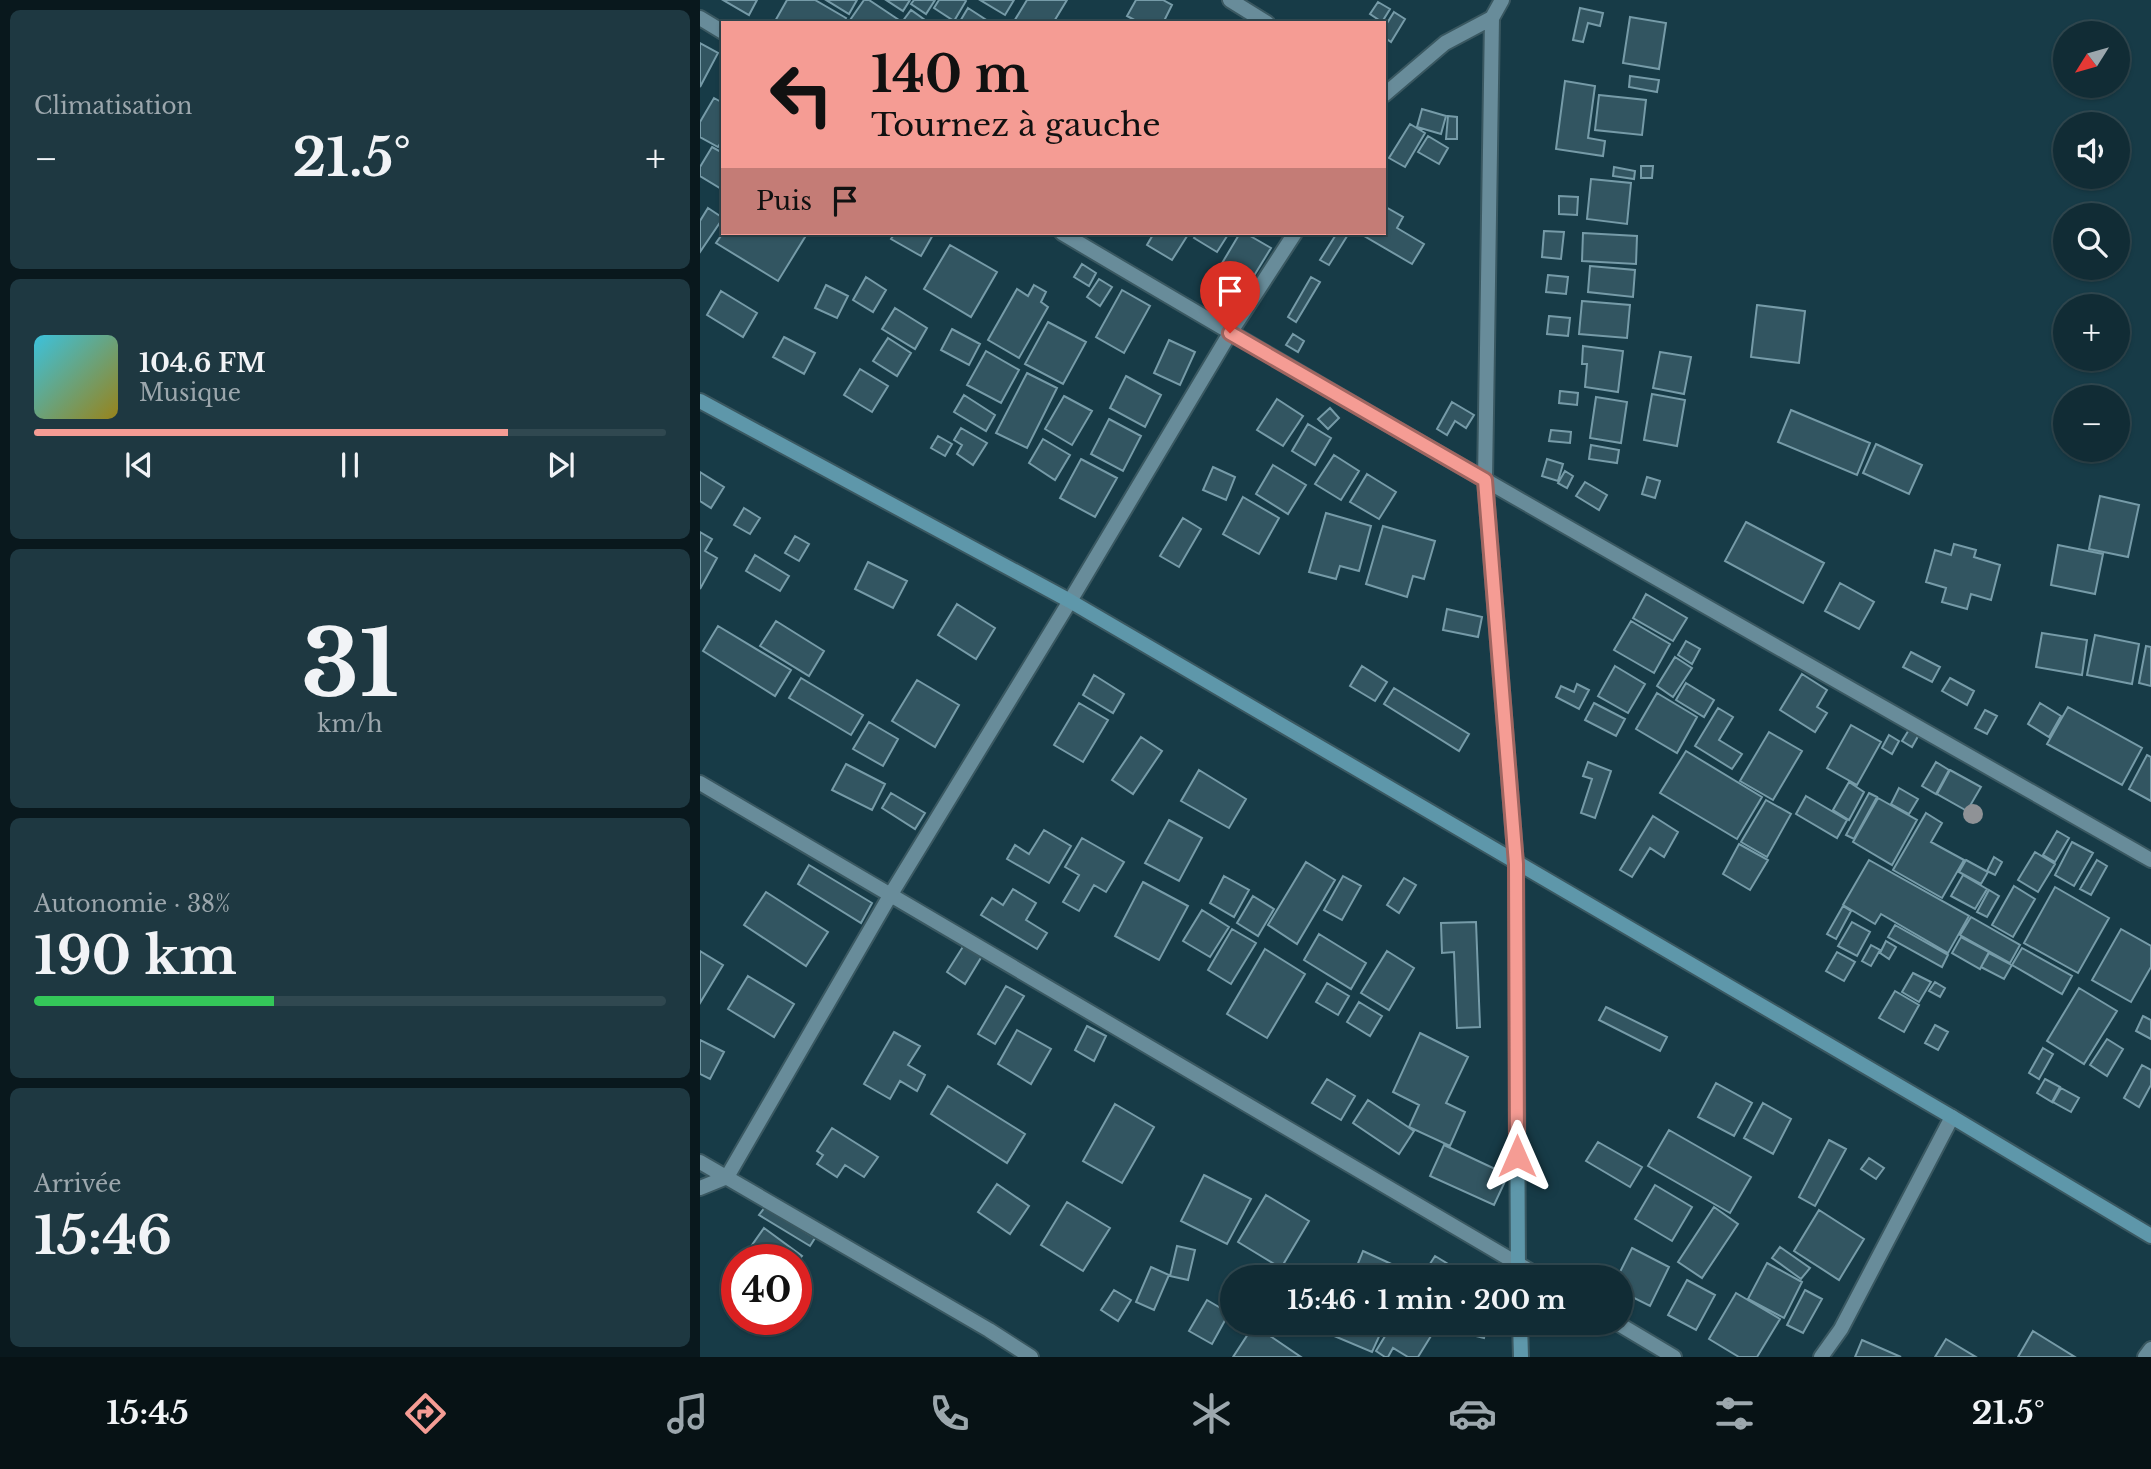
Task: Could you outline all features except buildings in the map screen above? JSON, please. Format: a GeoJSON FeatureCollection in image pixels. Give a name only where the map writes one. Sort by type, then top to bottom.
{"type":"FeatureCollection","features":[{"type":"Feature","properties":{"kind":"street"},"geometry":{"type":"LineString","coordinates":[[1230,0],[1264,21]]}},
{"type":"Feature","properties":{"kind":"street"},"geometry":{"type":"LineString","coordinates":[[1502,0],[1492,18],[1485,480],[1516,864],[1518,1265]]}},
{"type":"Feature","properties":{"kind":"street"},"geometry":{"type":"LineString","coordinates":[[700,18],[721,31]]}},
{"type":"Feature","properties":{"kind":"street"},"geometry":{"type":"LineString","coordinates":[[1386,93],[1445,43],[1492,18]]}},
{"type":"Feature","properties":{"kind":"street"},"geometry":{"type":"LineString","coordinates":[[1065,235],[1485,480],[2151,860]]}},
{"type":"Feature","properties":{"kind":"street"},"geometry":{"type":"LineString","coordinates":[[700,1188],[727,1177],[891,894],[1230,333],[1294,235]]}},
{"type":"Feature","properties":{"kind":"street"},"geometry":{"type":"LineString","coordinates":[[700,401],[1070,601],[2151,1236]]}},
{"type":"Feature","properties":{"kind":"street"},"geometry":{"type":"LineString","coordinates":[[700,783],[891,894],[1510,1265]]}},
{"type":"Feature","properties":{"kind":"street"},"geometry":{"type":"LineString","coordinates":[[1821,1357],[1841,1329],[1952,1117]]}},
{"type":"Feature","properties":{"kind":"street"},"geometry":{"type":"LineString","coordinates":[[700,1162],[1031,1357]]}},
{"type":"Feature","properties":{"kind":"street"},"geometry":{"type":"LineString","coordinates":[[1633,1333],[1674,1357]]}},
{"type":"Feature","properties":{"kind":"street"},"geometry":{"type":"LineString","coordinates":[[1520,1335],[1521,1357]]}},
{"type":"Feature","properties":{"kind":"street"},"geometry":{"type":"LineString","coordinates":[[2145,1357],[2151,1349]]}},
{"type":"Feature","properties":{"kind":"route"},"geometry":{"type":"LineString","coordinates":[[1230,333],[1485,480],[1516,864],[1517,1156]]}}]}
